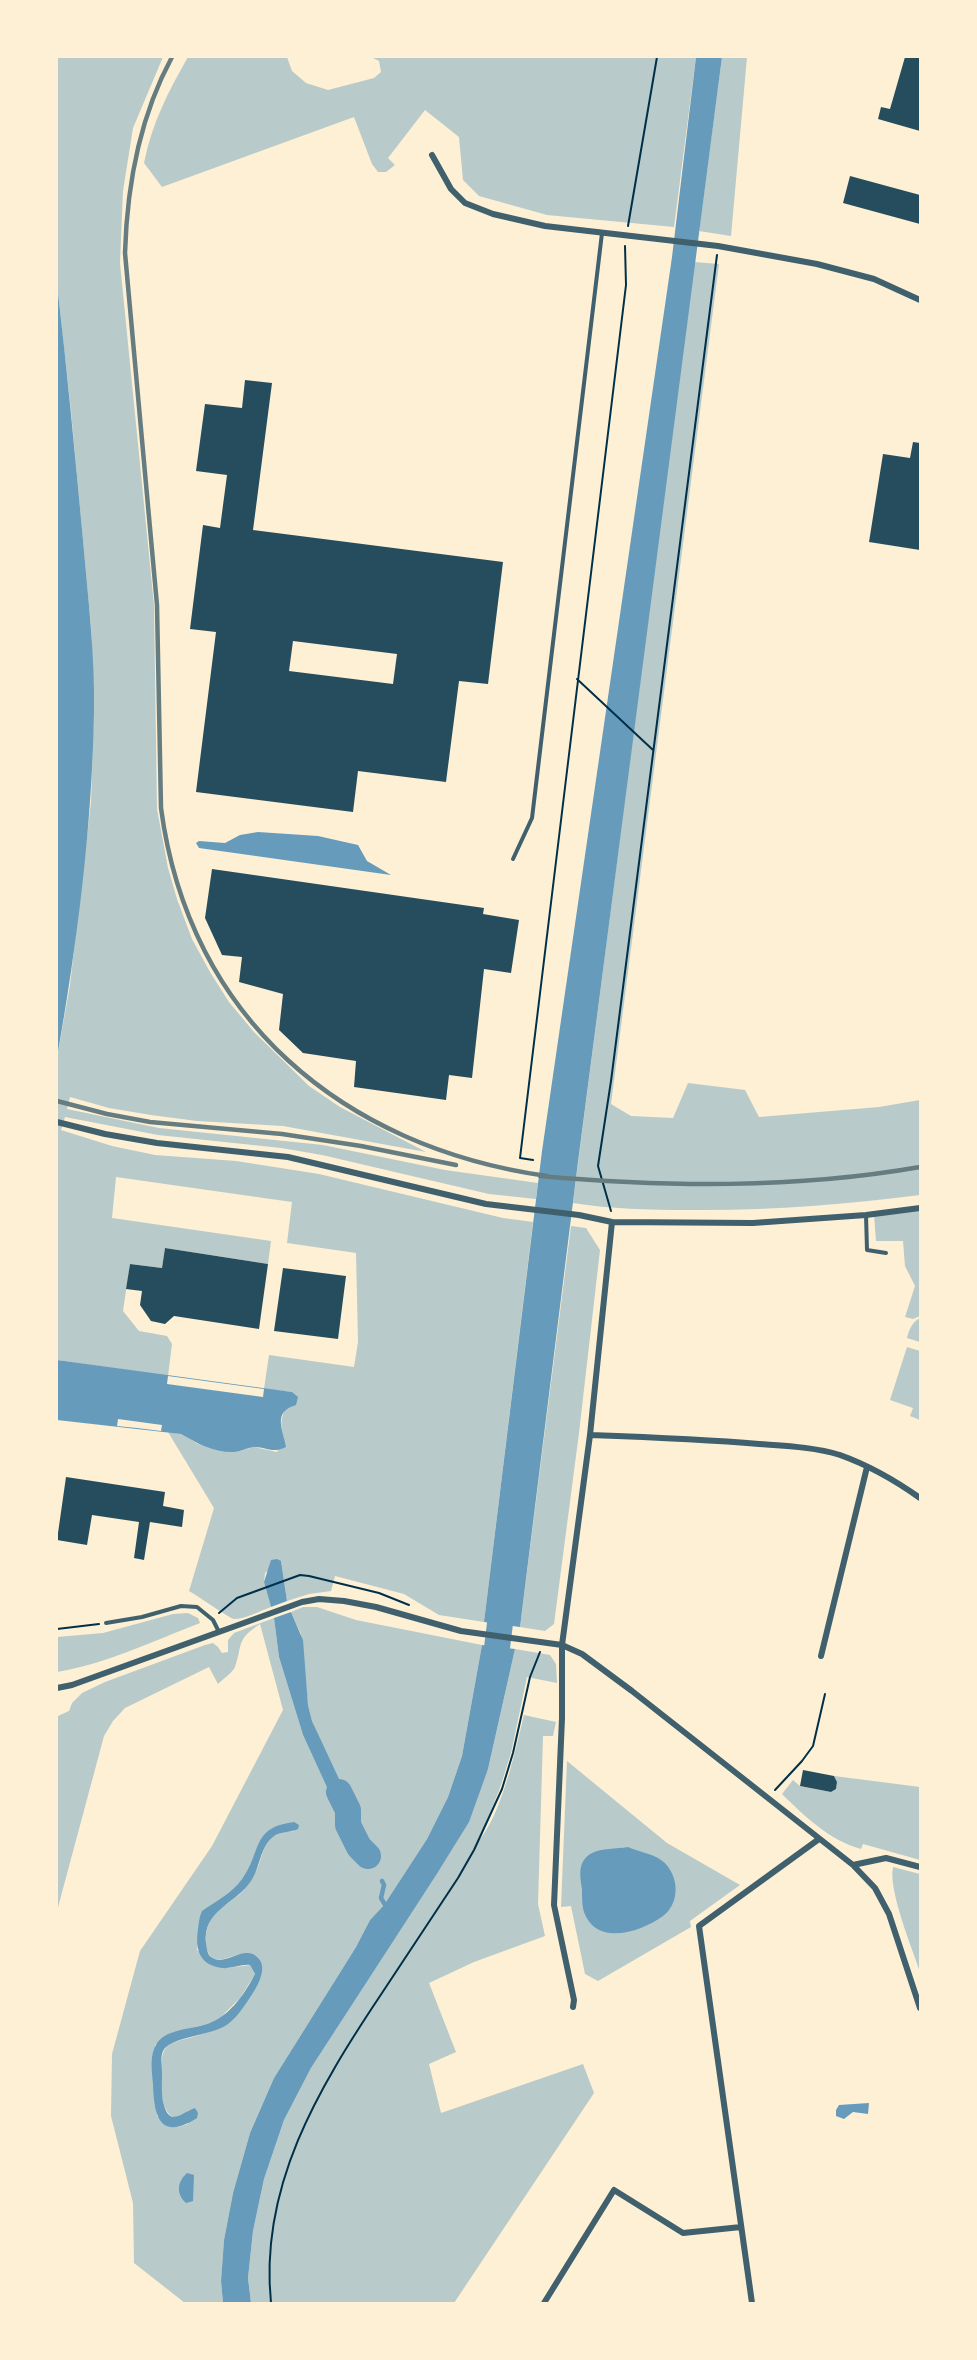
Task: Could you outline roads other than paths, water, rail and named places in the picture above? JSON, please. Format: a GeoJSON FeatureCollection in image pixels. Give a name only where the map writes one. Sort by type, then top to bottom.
{"type":"FeatureCollection","features":[{"type":"Feature","properties":{"kind":"street"},"geometry":{"type":"LineString","coordinates":[[432,155],[451,189],[465,203],[493,214],[545,226],[715,246],[828,267],[874,279],[920,300]]}},
{"type":"Feature","properties":{"kind":"street"},"geometry":{"type":"LineString","coordinates":[[57,1122],[157,1143],[288,1157],[486,1204],[612,1221],[753,1223],[866,1215],[920,1208]]}},
{"type":"Feature","properties":{"kind":"street"},"geometry":{"type":"LineString","coordinates":[[573,2007],[574,2000],[554,1905],[562,1718],[562,1646],[590,1435],[612,1221]]}},
{"type":"Feature","properties":{"kind":"street"},"geometry":{"type":"LineString","coordinates":[[590,1435],[693,1438],[807,1448],[839,1455],[867,1467],[899,1483],[920,1498]]}},
{"type":"Feature","properties":{"kind":"street"},"geometry":{"type":"LineString","coordinates":[[821,1656],[867,1467]]}},
{"type":"Feature","properties":{"kind":"street"},"geometry":{"type":"LineString","coordinates":[[57,1688],[72,1685],[302,1602],[319,1599],[376,1607],[461,1631],[562,1646],[582,1654],[632,1691],[853,1865],[875,1888],[889,1914],[920,2008]]}},
{"type":"Feature","properties":{"kind":"street"},"geometry":{"type":"LineString","coordinates":[[752,2303],[699,1926],[819,1839]]}},
{"type":"Feature","properties":{"kind":"street"},"geometry":{"type":"LineString","coordinates":[[853,1865],[886,1858],[920,1867]]}},
{"type":"Feature","properties":{"kind":"street"},"geometry":{"type":"LineString","coordinates":[[544,2303],[614,2190],[683,2233],[741,2227]]}},
{"type":"Feature","properties":{"kind":"lane"},"geometry":{"type":"LineString","coordinates":[[513,859],[531,818],[602,233]]}},
{"type":"Feature","properties":{"kind":"lane"},"geometry":{"type":"LineString","coordinates":[[866,1215],[867,1250],[886,1253]]}},
{"type":"Feature","properties":{"kind":"lane"},"geometry":{"type":"LineString","coordinates":[[106,1623],[142,1617],[181,1606],[197,1607],[213,1620],[219,1632]]}},
{"type":"Feature","properties":{"kind":"water"},"geometry":{"type":"Polygon","coordinates":[[[696,57],[722,57],[578,1162],[520,1627],[484,1622],[542,1151],[672,257],[696,57]]]}},
{"type":"Feature","properties":{"kind":"water"},"geometry":{"type":"Polygon","coordinates":[[[57,284],[89,604],[94,691],[93,755],[87,842],[77,929],[57,1058],[57,284]]]}},
{"type":"Feature","properties":{"kind":"water"},"geometry":{"type":"Polygon","coordinates":[[[258,832],[318,836],[358,845],[367,861],[391,875],[199,848],[196,843],[199,841],[225,843],[240,835],[258,832]]]}},
{"type":"Feature","properties":{"kind":"water"},"geometry":{"type":"Polygon","coordinates":[[[57,1360],[292,1392],[298,1397],[296,1405],[284,1412],[281,1417],[286,1447],[273,1450],[254,1447],[228,1452],[207,1447],[181,1434],[57,1420],[57,1360]]]}},
{"type":"Feature","properties":{"kind":"water"},"geometry":{"type":"Polygon","coordinates":[[[271,1560],[281,1561],[287,1601],[271,1607],[264,1582],[271,1560]]]}},
{"type":"Feature","properties":{"kind":"water"},"geometry":{"type":"Polygon","coordinates":[[[291,1612],[303,1640],[308,1705],[312,1721],[353,1809],[354,1822],[348,1825],[339,1803],[330,1794],[303,1735],[279,1657],[274,1618],[291,1612]]]}},
{"type":"Feature","properties":{"kind":"water"},"geometry":{"type":"Polygon","coordinates":[[[482,1645],[515,1649],[488,1769],[469,1822],[311,2068],[284,2120],[264,2179],[253,2231],[248,2278],[251,2303],[223,2303],[221,2281],[224,2240],[233,2193],[250,2133],[274,2078],[356,1947],[370,1920],[384,1905],[427,1839],[448,1797],[462,1756],[482,1645]]]}},
{"type":"Feature","properties":{"kind":"water"},"geometry":{"type":"Polygon","coordinates":[[[294,1822],[299,1825],[298,1829],[279,1834],[269,1841],[251,1881],[245,1889],[221,1908],[209,1923],[206,1944],[211,1957],[222,1960],[241,1954],[253,1954],[261,1962],[262,1973],[252,1995],[229,2023],[219,2029],[174,2042],[163,2051],[161,2059],[162,2094],[167,2112],[174,2117],[195,2108],[198,2113],[197,2118],[184,2125],[167,2126],[161,2122],[155,2106],[152,2068],[154,2048],[168,2034],[205,2025],[226,2013],[237,2002],[255,1974],[250,1965],[222,1968],[204,1960],[197,1943],[201,1913],[238,1884],[248,1869],[264,1835],[280,1825],[294,1822]]]}},
{"type":"Feature","properties":{"kind":"water"},"geometry":{"type":"Polygon","coordinates":[[[628,1847],[654,1856],[665,1863],[674,1878],[675,1895],[669,1910],[654,1922],[632,1931],[609,1933],[599,1930],[590,1923],[584,1912],[580,1874],[582,1864],[587,1856],[596,1851],[628,1847]]]}},
{"type":"Feature","properties":{"kind":"water"},"geometry":{"type":"Polygon","coordinates":[[[869,2103],[868,2114],[853,2112],[844,2119],[836,2116],[839,2105],[869,2103]]]}},
{"type":"Feature","properties":{"kind":"water"},"geometry":{"type":"Polygon","coordinates":[[[187,2173],[194,2175],[193,2201],[186,2203],[179,2188],[181,2180],[187,2173]]]}},
{"type":"Feature","properties":{"kind":"waterway"},"geometry":{"type":"LineString","coordinates":[[493,1680],[504,1591]]}},
{"type":"Feature","properties":{"kind":"waterway"},"geometry":{"type":"LineString","coordinates":[[339,1792],[348,1810],[348,1825],[359,1847],[368,1856]]}},
{"type":"Feature","properties":{"kind":"waterway"},"geometry":{"type":"LineString","coordinates":[[382,1881],[384,1885],[381,1898],[387,1908]]}},
{"type":"Feature","properties":{"kind":"railway"},"geometry":{"type":"LineString","coordinates":[[172,57],[151,104],[137,152],[129,202],[125,253],[157,605],[161,808],[177,883],[204,950],[242,1010],[288,1060],[343,1102],[405,1136],[473,1161],[547,1176]]}},
{"type":"Feature","properties":{"kind":"railway"},"geometry":{"type":"LineString","coordinates":[[57,1101],[150,1122],[282,1134],[361,1146],[456,1165]]}},
{"type":"Feature","properties":{"kind":"railway"},"geometry":{"type":"LineString","coordinates":[[540,1176],[587,1180],[730,1184],[825,1179],[920,1167]]}}]}
